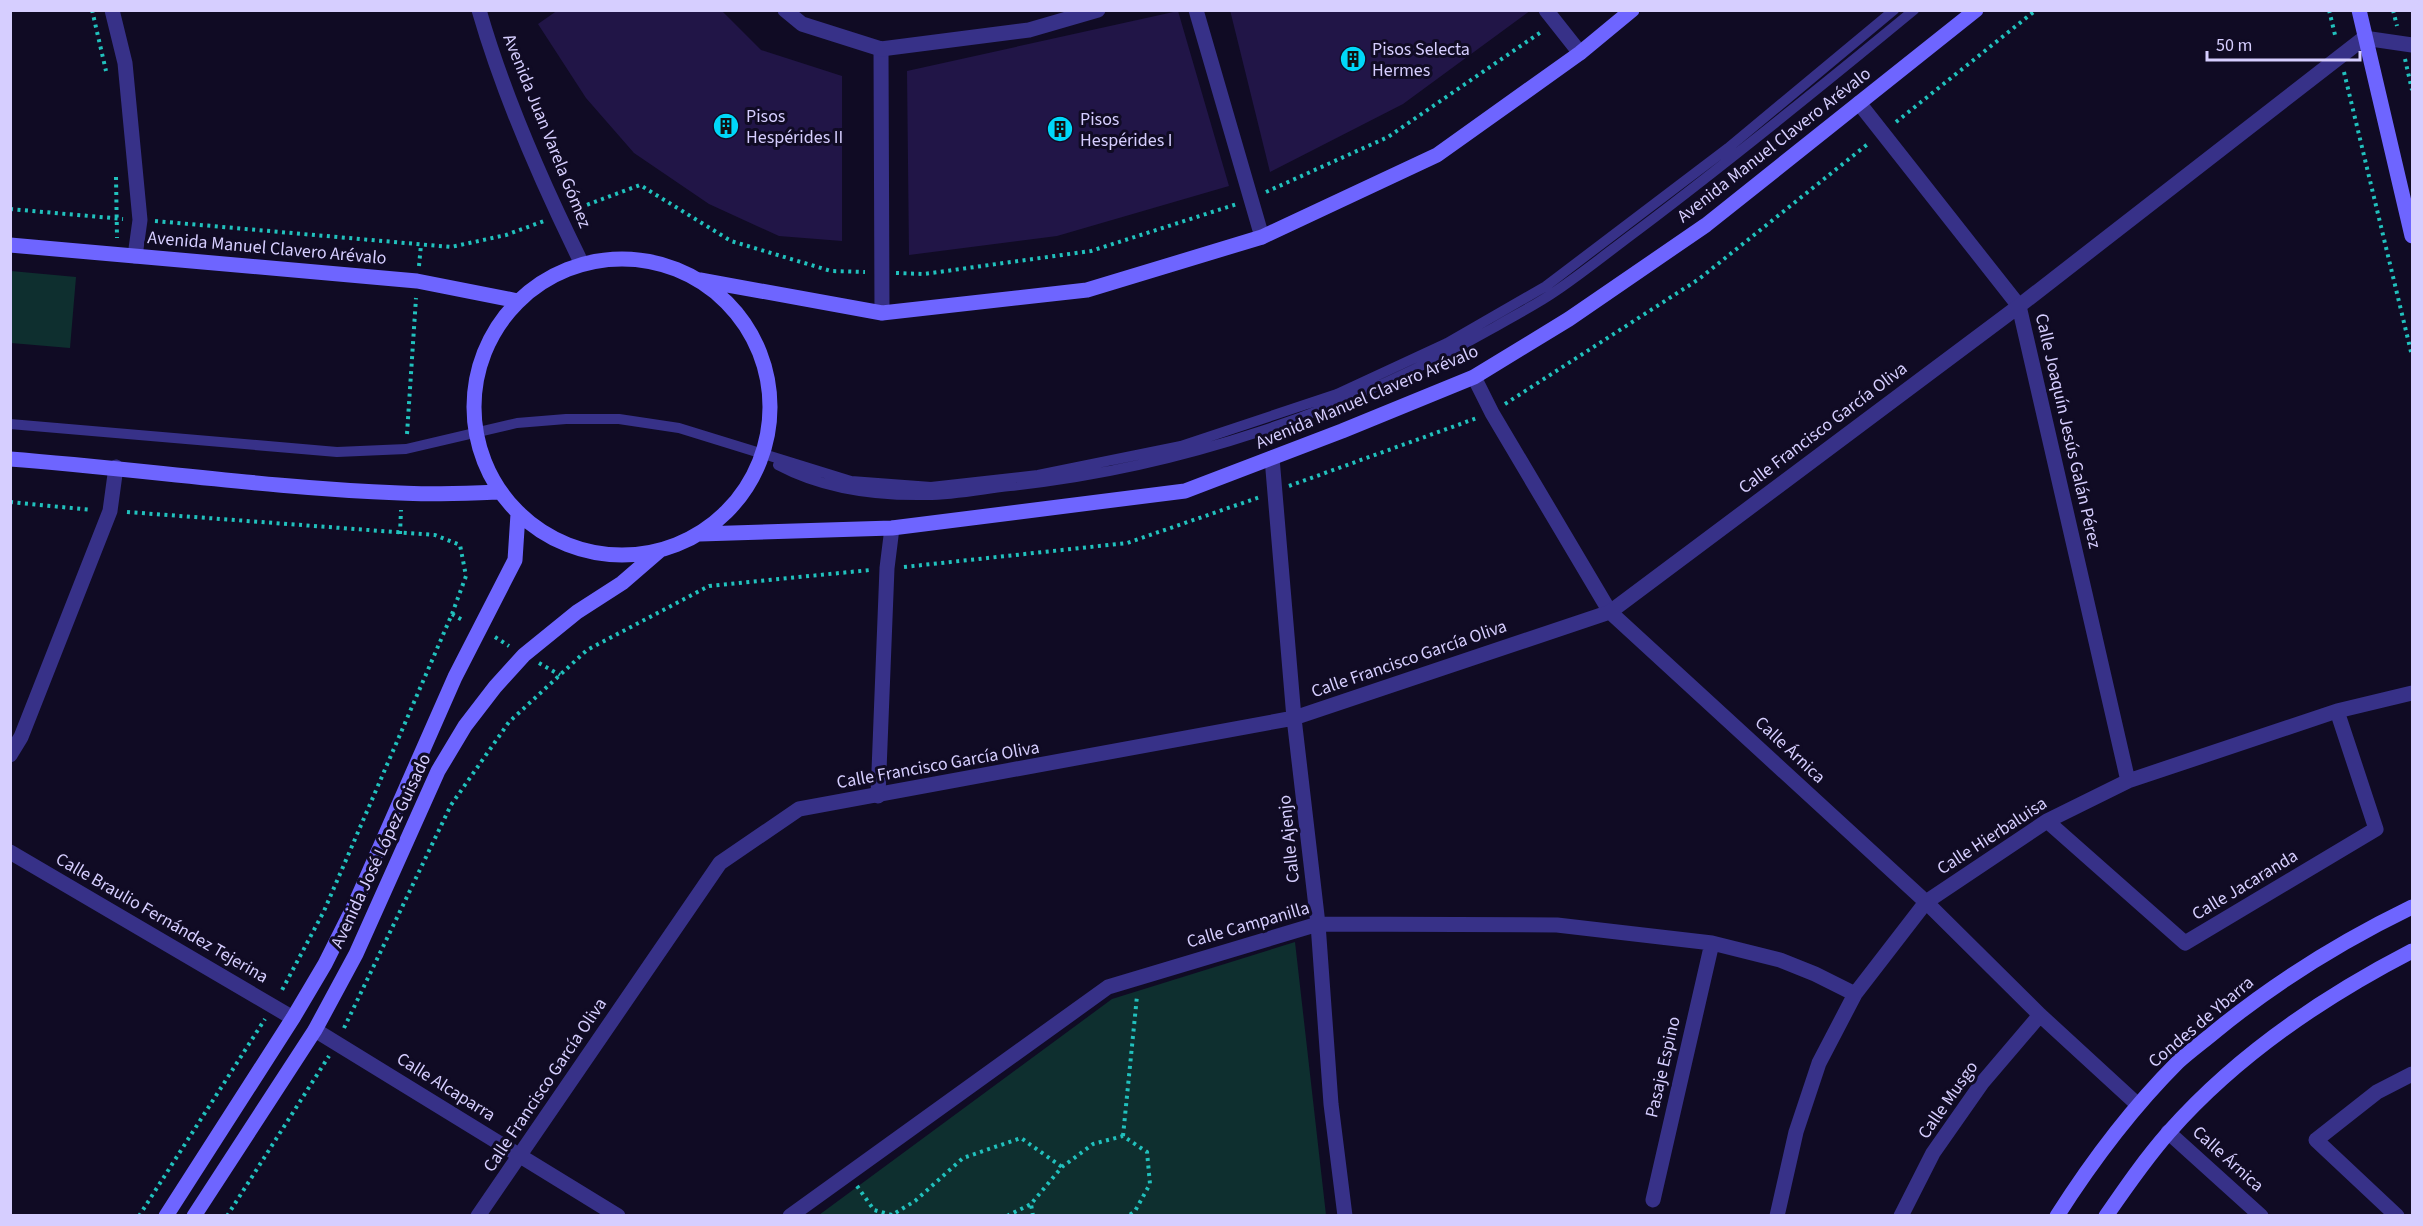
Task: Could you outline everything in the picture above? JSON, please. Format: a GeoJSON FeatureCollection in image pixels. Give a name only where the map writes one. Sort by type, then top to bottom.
{"type":"FeatureCollection","features":[{"type":"Feature","properties":{"kind":"main road"},"geometry":{"type":"LineString","coordinates":[[700,280],[731,306],[754,338],[768,376],[770,416],[762,456],[748,486],[726,513],[700,534],[659,551],[621,556],[583,551],[548,536],[518,513],[500,492],[484,464],[475,432],[475,385],[490,339],[518,301],[548,278],[582,264],[622,258],[663,264],[700,280],[882,313],[1087,290],[1262,237],[1437,155],[1580,53],[1632,10]]}},
{"type":"Feature","properties":{"kind":"main road","name":"Avenida Manuel Clavero Arévalo"},"geometry":{"type":"LineString","coordinates":[[700,534],[892,528],[1185,491],[1474,377],[1569,319],[1706,225],[1976,10]]}},
{"type":"Feature","properties":{"kind":"main road"},"geometry":{"type":"LineString","coordinates":[[2359,10],[2412,236]]}},
{"type":"Feature","properties":{"kind":"main road","name":"Avenida Manuel Clavero Arévalo"},"geometry":{"type":"LineString","coordinates":[[10,245],[417,281],[518,301]]}},
{"type":"Feature","properties":{"kind":"main road"},"geometry":{"type":"LineString","coordinates":[[10,459],[116,467],[293,487],[402,494],[500,492]]}},
{"type":"Feature","properties":{"kind":"main road","name":"Avenida José López Guisado"},"geometry":{"type":"LineString","coordinates":[[166,1215],[293,1018],[325,964],[355,904],[455,677],[514,560],[518,513]]}},
{"type":"Feature","properties":{"kind":"main road","name":"Avenida José López Guisado"},"geometry":{"type":"LineString","coordinates":[[194,1215],[315,1030],[356,954],[438,771],[465,726],[495,687],[524,655],[577,612],[622,583],[659,551]]}},
{"type":"Feature","properties":{"kind":"main road","name":"Condes de Ybarra"},"geometry":{"type":"LineString","coordinates":[[2057,1215],[2080,1179],[2138,1105],[2179,1061],[2246,1006],[2306,965],[2354,936],[2412,907]]}},
{"type":"Feature","properties":{"kind":"main road"},"geometry":{"type":"LineString","coordinates":[[2106,1215],[2169,1132],[2208,1091],[2301,1016],[2382,966],[2412,951]]}},
{"type":"Feature","properties":{"kind":"street"},"geometry":{"type":"LineString","coordinates":[[112,10],[125,63],[140,220],[135,256]]}},
{"type":"Feature","properties":{"kind":"street","name":"Avenida Juan Varela Gómez"},"geometry":{"type":"LineString","coordinates":[[479,10],[492,54],[558,215],[582,264]]}},
{"type":"Feature","properties":{"kind":"street"},"geometry":{"type":"LineString","coordinates":[[784,10],[802,24],[881,49],[1029,30],[1098,10]]}},
{"type":"Feature","properties":{"kind":"street"},"geometry":{"type":"LineString","coordinates":[[1196,10],[1262,237]]}},
{"type":"Feature","properties":{"kind":"street"},"geometry":{"type":"LineString","coordinates":[[1551,16],[1580,53]]}},
{"type":"Feature","properties":{"kind":"street"},"geometry":{"type":"LineString","coordinates":[[2364,38],[2412,45]]}},
{"type":"Feature","properties":{"kind":"street","name":"Calle Francisco García Oliva"},"geometry":{"type":"LineString","coordinates":[[478,1215],[521,1156],[720,863],[800,810],[1294,718],[1610,612],[2019,306],[2364,38]]}},
{"type":"Feature","properties":{"kind":"street"},"geometry":{"type":"LineString","coordinates":[[881,49],[882,313]]}},
{"type":"Feature","properties":{"kind":"street","name":"Calle Joaquín Jesús Galán Pérez"},"geometry":{"type":"LineString","coordinates":[[1859,103],[2019,306],[2128,781]]}},
{"type":"Feature","properties":{"kind":"street","name":"Calle Árnica"},"geometry":{"type":"LineString","coordinates":[[1474,377],[1492,413],[1610,612],[1926,902],[2040,1015],[2138,1105]]}},
{"type":"Feature","properties":{"kind":"street","name":"Calle Ajenjo"},"geometry":{"type":"LineString","coordinates":[[1272,458],[1294,718],[1318,924],[1331,1104],[1345,1215]]}},
{"type":"Feature","properties":{"kind":"street"},"geometry":{"type":"LineString","coordinates":[[10,755],[21,737],[110,511],[116,467]]}},
{"type":"Feature","properties":{"kind":"street"},"geometry":{"type":"LineString","coordinates":[[878,796],[887,568],[892,528]]}},
{"type":"Feature","properties":{"kind":"street","name":"Calle Hierbaluisa"},"geometry":{"type":"LineString","coordinates":[[1777,1215],[1796,1132],[1819,1063],[1855,994],[1926,902],[2047,821],[2128,781],[2337,711],[2412,693]]}},
{"type":"Feature","properties":{"kind":"street","name":"Calle Jacaranda"},"geometry":{"type":"LineString","coordinates":[[2047,821],[2185,943],[2376,829],[2337,711]]}},
{"type":"Feature","properties":{"kind":"street","name":"Calle Braulio Fernández Tejerina"},"geometry":{"type":"LineString","coordinates":[[10,852],[293,1018]]}},
{"type":"Feature","properties":{"kind":"street","name":"Calle Campanilla"},"geometry":{"type":"LineString","coordinates":[[790,1215],[1108,987],[1318,924],[1557,925],[1712,943],[1780,960],[1855,994]]}},
{"type":"Feature","properties":{"kind":"street","name":"Pasaje Espino"},"geometry":{"type":"LineString","coordinates":[[1653,1200],[1712,943]]}},
{"type":"Feature","properties":{"kind":"street","name":"Calle Musgo"},"geometry":{"type":"LineString","coordinates":[[1901,1215],[1933,1154],[1982,1083],[2040,1015]]}},
{"type":"Feature","properties":{"kind":"street","name":"Calle Alcaparra"},"geometry":{"type":"LineString","coordinates":[[315,1030],[618,1215]]}},
{"type":"Feature","properties":{"kind":"street"},"geometry":{"type":"LineString","coordinates":[[2397,1215],[2316,1140],[2377,1092],[2412,1074]]}},
{"type":"Feature","properties":{"kind":"street","name":"Calle Árnica"},"geometry":{"type":"LineString","coordinates":[[2169,1132],[2254,1213]]}},
{"type":"Feature","properties":{"kind":"lane"},"geometry":{"type":"LineString","coordinates":[[10,424],[337,452],[406,449],[516,423],[566,419],[620,419],[679,428],[762,456],[851,481],[931,487],[1038,475],[1181,446],[1337,394],[1447,343],[1546,286],[1728,148],[1894,10]]}},
{"type":"Feature","properties":{"kind":"lane"},"geometry":{"type":"LineString","coordinates":[[762,456],[796,474],[850,490],[928,495],[1046,483],[1184,456],[1320,408],[1400,376],[1454,350],[1554,292],[1737,156],[1914,10]]}},
{"type":"Feature","properties":{"kind":"path"},"geometry":{"type":"LineString","coordinates":[[92,10],[107,75]]}},
{"type":"Feature","properties":{"kind":"path"},"geometry":{"type":"LineString","coordinates":[[227,1215],[337,1043],[451,805],[509,722],[587,650],[709,586],[1127,543],[1492,413],[1700,279],[2036,10]]}},
{"type":"Feature","properties":{"kind":"path"},"geometry":{"type":"LineString","coordinates":[[2329,10],[2412,356]]}},
{"type":"Feature","properties":{"kind":"path"},"geometry":{"type":"LineString","coordinates":[[10,208],[451,247],[506,235],[640,185],[731,241],[831,271],[924,274],[1091,251],[1251,198],[1388,137],[1525,45],[1551,16]]}},
{"type":"Feature","properties":{"kind":"path"},"geometry":{"type":"LineString","coordinates":[[116,174],[118,218],[116,254]]}},
{"type":"Feature","properties":{"kind":"path"},"geometry":{"type":"LineString","coordinates":[[406,449],[421,245]]}},
{"type":"Feature","properties":{"kind":"path"},"geometry":{"type":"LineString","coordinates":[[400,534],[402,494]]}},
{"type":"Feature","properties":{"kind":"path"},"geometry":{"type":"LineString","coordinates":[[10,502],[435,535],[460,545],[466,576],[452,614],[324,912],[273,1006],[139,1215]]}},
{"type":"Feature","properties":{"kind":"path"},"geometry":{"type":"LineString","coordinates":[[452,614],[560,675]]}},
{"type":"Feature","properties":{"kind":"path"},"geometry":{"type":"LineString","coordinates":[[1123,1137],[1139,978]]}},
{"type":"Feature","properties":{"kind":"path"},"geometry":{"type":"LineString","coordinates":[[1007,1215],[1031,1204],[1062,1167],[1093,1144],[1123,1137],[1147,1152],[1150,1184],[1135,1211],[1128,1215]]}},
{"type":"Feature","properties":{"kind":"path"},"geometry":{"type":"LineString","coordinates":[[849,1173],[874,1210],[892,1215],[915,1201],[963,1158],[1021,1138],[1062,1167]]}},
{"type":"Feature","properties":{"kind":"path"},"geometry":{"type":"LineString","coordinates":[[1031,1204],[1034,1215]]}},
{"type":"Feature","properties":{"kind":"path"},"geometry":{"type":"LineString","coordinates":[[1135,1211],[1139,1215]]}},
{"type":"Feature","properties":{"kind":"green space"},"geometry":{"type":"Polygon","coordinates":[[[11,271],[76,277],[70,348],[11,343],[11,271]]]}},
{"type":"Feature","properties":{"kind":"green space"},"geometry":{"type":"Polygon","coordinates":[[[1295,942],[1326,1215],[819,1215],[1112,999],[1295,942]]]}},
{"type":"Feature","properties":{"kind":"building","name":"Pisos Hespérides II"},"geometry":{"type":"Polygon","coordinates":[[[558,10],[721,10],[761,50],[842,76],[842,241],[779,236],[709,204],[634,153],[586,98],[538,24],[558,10]]]}},
{"type":"Feature","properties":{"kind":"building","name":"Pisos Selecta Hermes"},"geometry":{"type":"Polygon","coordinates":[[[1230,10],[1531,10],[1403,104],[1270,172],[1230,10]]]}},
{"type":"Feature","properties":{"kind":"building","name":"Pisos Hespérides I"},"geometry":{"type":"Polygon","coordinates":[[[1178,11],[1229,186],[1057,236],[909,255],[907,71],[1178,11]]]}},
{"type":"Feature","properties":{"kind":"place","name":"Pisos Selecta Hermes"},"geometry":{"type":"Point","coordinates":[1353,59]}},
{"type":"Feature","properties":{"kind":"place","name":"Pisos Hespérides II"},"geometry":{"type":"Point","coordinates":[726,126]}},
{"type":"Feature","properties":{"kind":"place","name":"Pisos Hespérides I"},"geometry":{"type":"Point","coordinates":[1060,129]}}]}
